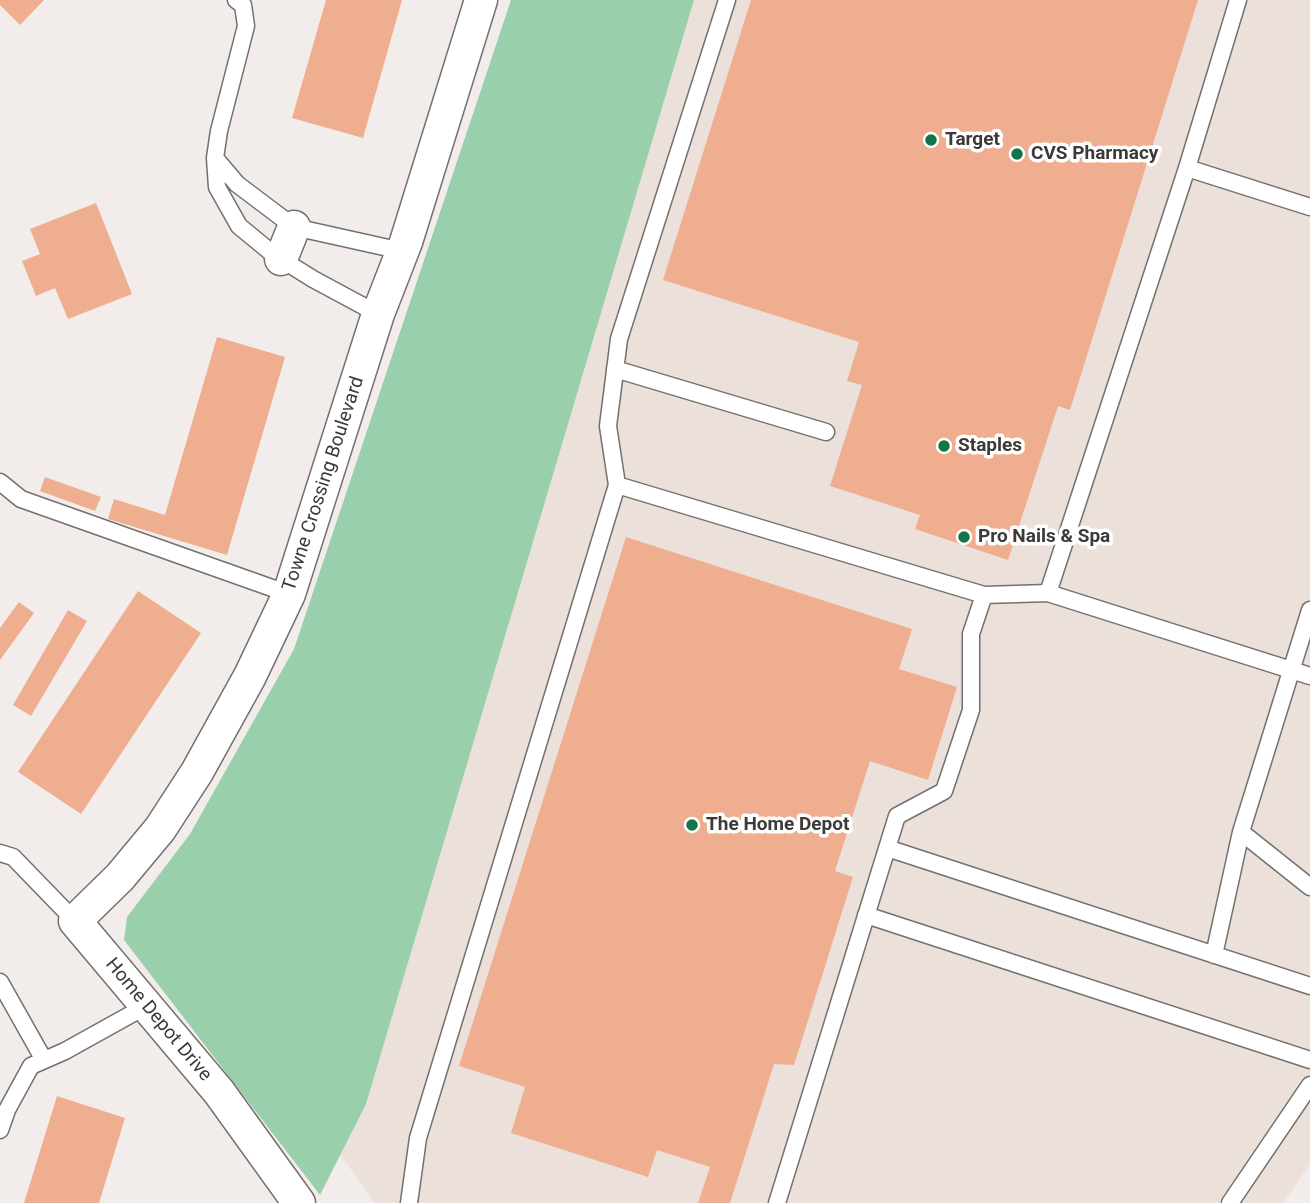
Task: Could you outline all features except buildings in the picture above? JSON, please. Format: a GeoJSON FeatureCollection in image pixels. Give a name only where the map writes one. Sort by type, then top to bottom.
{"type":"FeatureCollection","features":[{"type":"Feature","properties":{"kind":"street","name":"Towne Crossing Boulevard"},"geometry":{"type":"LineString","coordinates":[[75,921],[120,877],[160,829],[197,772],[250,676],[289,594],[481,0]]}},
{"type":"Feature","properties":{"kind":"street"},"geometry":{"type":"LineString","coordinates":[[281,259],[294,227]]}},
{"type":"Feature","properties":{"kind":"street","name":"Home Depot Drive"},"geometry":{"type":"LineString","coordinates":[[75,921],[219,1092],[299,1203]]}},
{"type":"Feature","properties":{"kind":"lane"},"geometry":{"type":"LineString","coordinates":[[236,0],[243,5],[246,26],[215,158],[217,187],[239,226],[281,259],[378,314]]}},
{"type":"Feature","properties":{"kind":"lane"},"geometry":{"type":"LineString","coordinates":[[410,1203],[418,1138],[617,485],[608,426],[619,339],[727,0]]}},
{"type":"Feature","properties":{"kind":"lane"},"geometry":{"type":"LineString","coordinates":[[1048,593],[1238,0]]}},
{"type":"Feature","properties":{"kind":"lane"},"geometry":{"type":"LineString","coordinates":[[215,158],[237,184],[294,227],[402,251]]}},
{"type":"Feature","properties":{"kind":"lane"},"geometry":{"type":"LineString","coordinates":[[1186,168],[1310,207]]}},
{"type":"Feature","properties":{"kind":"lane"},"geometry":{"type":"LineString","coordinates":[[615,369],[826,432]]}},
{"type":"Feature","properties":{"kind":"lane"},"geometry":{"type":"LineString","coordinates":[[0,482],[21,499],[289,594]]}},
{"type":"Feature","properties":{"kind":"lane"},"geometry":{"type":"LineString","coordinates":[[617,485],[984,595],[1048,593],[1310,676]]}},
{"type":"Feature","properties":{"kind":"lane"},"geometry":{"type":"LineString","coordinates":[[777,1203],[897,816],[944,791],[971,710],[971,634],[984,595]]}},
{"type":"Feature","properties":{"kind":"lane"},"geometry":{"type":"LineString","coordinates":[[1214,955],[1241,832],[1310,610]]}},
{"type":"Feature","properties":{"kind":"lane"},"geometry":{"type":"LineString","coordinates":[[1241,832],[1310,887]]}},
{"type":"Feature","properties":{"kind":"lane"},"geometry":{"type":"LineString","coordinates":[[887,848],[1310,986]]}},
{"type":"Feature","properties":{"kind":"lane","name":"Home Depot Drive"},"geometry":{"type":"LineString","coordinates":[[0,853],[13,857],[75,921]]}},
{"type":"Feature","properties":{"kind":"lane"},"geometry":{"type":"LineString","coordinates":[[866,915],[1310,1060]]}},
{"type":"Feature","properties":{"kind":"lane"},"geometry":{"type":"LineString","coordinates":[[0,982],[44,1060]]}},
{"type":"Feature","properties":{"kind":"lane"},"geometry":{"type":"LineString","coordinates":[[0,1130],[7,1110],[31,1066],[65,1051],[146,1006]]}},
{"type":"Feature","properties":{"kind":"lane"},"geometry":{"type":"LineString","coordinates":[[1230,1203],[1310,1085]]}},
{"type":"Feature","properties":{"kind":"shaded area"},"geometry":{"type":"Polygon","coordinates":[[[694,0],[1310,0],[1310,1164],[1283,1203],[375,1203],[340,1154],[366,1104],[694,0]]]}},
{"type":"Feature","properties":{"kind":"green space"},"geometry":{"type":"Polygon","coordinates":[[[511,0],[694,0],[366,1104],[320,1195],[124,940],[127,917],[190,834],[294,649],[511,0]]]}},
{"type":"Feature","properties":{"kind":"place","name":"Target"},"geometry":{"type":"Point","coordinates":[931,140]}},
{"type":"Feature","properties":{"kind":"place","name":"CVS Pharmacy"},"geometry":{"type":"Point","coordinates":[1017,154]}},
{"type":"Feature","properties":{"kind":"place","name":"Staples"},"geometry":{"type":"Point","coordinates":[944,446]}},
{"type":"Feature","properties":{"kind":"place","name":"Pro Nails & Spa"},"geometry":{"type":"Point","coordinates":[964,537]}},
{"type":"Feature","properties":{"kind":"place","name":"The Home Depot"},"geometry":{"type":"Point","coordinates":[692,825]}}]}
